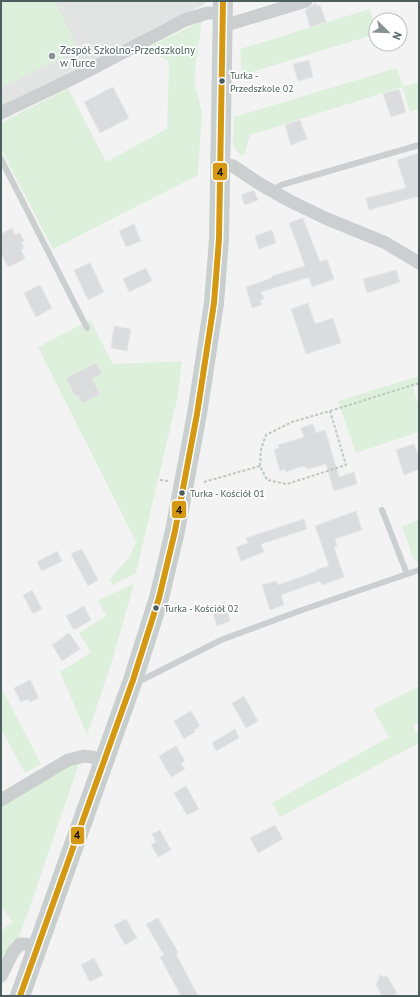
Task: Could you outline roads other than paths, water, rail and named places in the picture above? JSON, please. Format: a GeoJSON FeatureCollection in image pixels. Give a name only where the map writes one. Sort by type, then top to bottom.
{"type":"FeatureCollection","features":[{"type":"Feature","properties":{"kind":"main road"},"geometry":{"type":"LineString","coordinates":[[20,996],[133,680],[154,614],[169,557],[184,484],[213,317],[218,262],[223,13]]}},
{"type":"Feature","properties":{"kind":"street"},"geometry":{"type":"LineString","coordinates":[[1,114],[185,20],[207,13],[223,13],[306,1]]}},
{"type":"Feature","properties":{"kind":"street"},"geometry":{"type":"LineString","coordinates":[[220,164],[234,166],[271,191],[288,200],[325,218],[386,243],[419,263]]}},
{"type":"Feature","properties":{"kind":"street"},"geometry":{"type":"LineString","coordinates":[[1,800],[68,760],[84,756],[104,761]]}},
{"type":"Feature","properties":{"kind":"street"},"geometry":{"type":"LineString","coordinates":[[1,976],[13,952],[20,944],[38,945]]}},
{"type":"Feature","properties":{"kind":"lane"},"geometry":{"type":"LineString","coordinates":[[271,191],[281,185],[419,145]]}},
{"type":"Feature","properties":{"kind":"lane"},"geometry":{"type":"LineString","coordinates":[[1,159],[88,328]]}},
{"type":"Feature","properties":{"kind":"lane"},"geometry":{"type":"LineString","coordinates":[[382,510],[407,574]]}},
{"type":"Feature","properties":{"kind":"lane"},"geometry":{"type":"LineString","coordinates":[[133,680],[142,680],[221,640],[302,610],[419,570]]}},
{"type":"Feature","properties":{"kind":"place","name":"Zespół Szkolno-Przedszkolny w Turce"},"geometry":{"type":"Point","coordinates":[52,56]}},
{"type":"Feature","properties":{"kind":"place","name":"Turka - Przedszkole 02"},"geometry":{"type":"Point","coordinates":[222,81]}},
{"type":"Feature","properties":{"kind":"place","name":"Turka - Kościół 01"},"geometry":{"type":"Point","coordinates":[182,493]}},
{"type":"Feature","properties":{"kind":"place","name":"Turka - Kościół 02"},"geometry":{"type":"Point","coordinates":[156,608]}}]}
